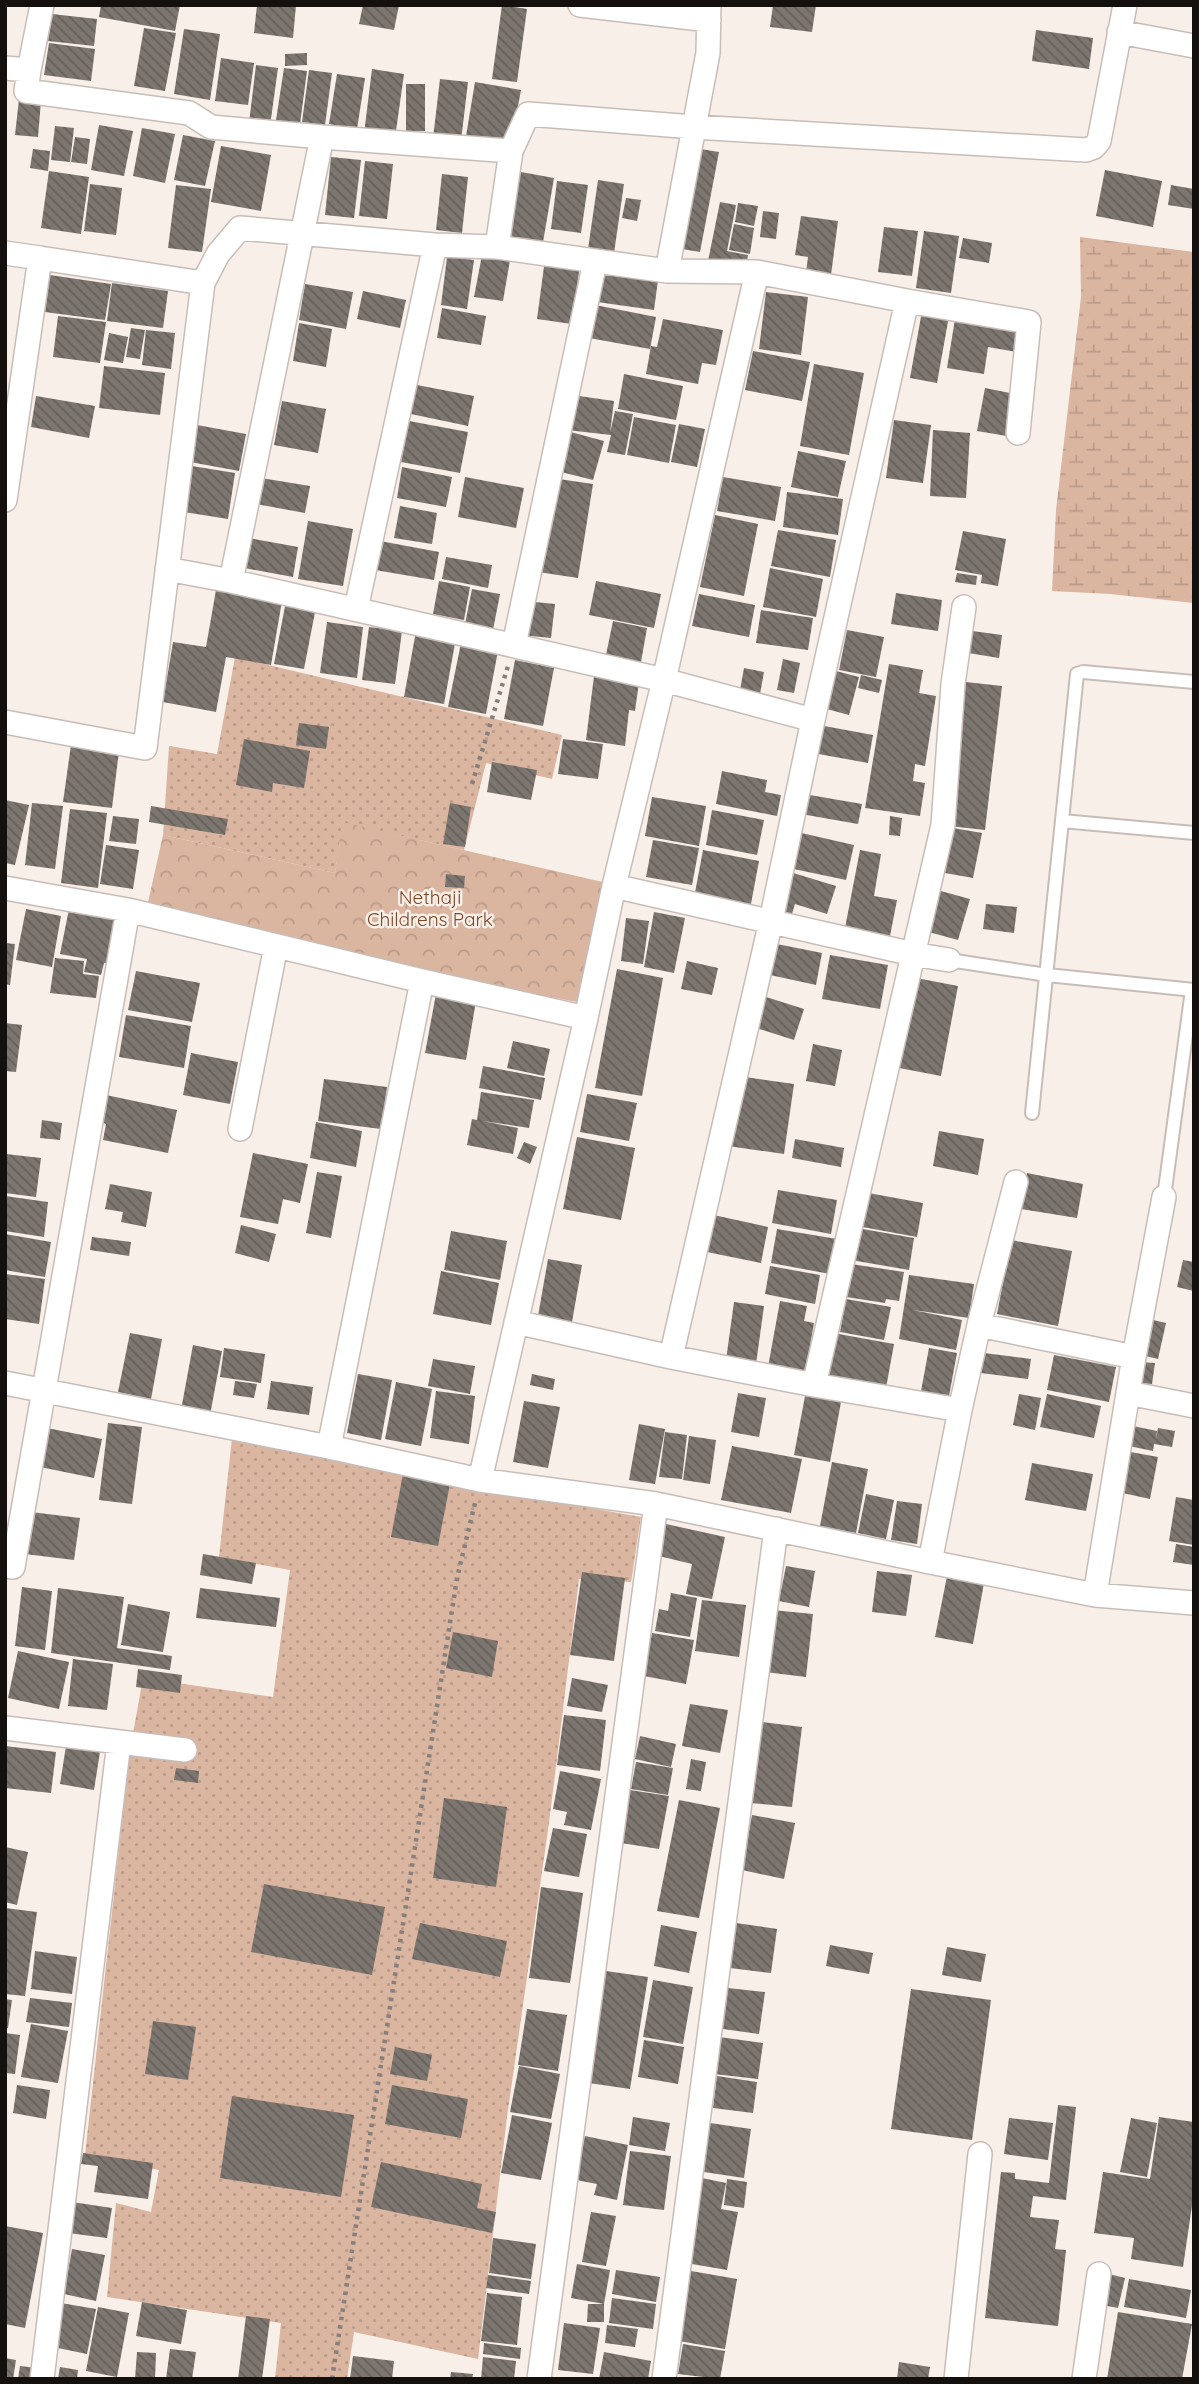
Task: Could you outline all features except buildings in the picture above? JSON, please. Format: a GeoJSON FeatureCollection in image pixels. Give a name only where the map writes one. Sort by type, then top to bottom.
{"type":"FeatureCollection","features":[{"type":"Feature","properties":{"kind":"street"},"geometry":{"type":"LineString","coordinates":[[42,5],[26,91],[190,113],[211,127],[511,152]]}},
{"type":"Feature","properties":{"kind":"street"},"geometry":{"type":"LineString","coordinates":[[580,5],[709,13],[708,53],[667,271]]}},
{"type":"Feature","properties":{"kind":"street"},"geometry":{"type":"LineString","coordinates":[[497,247],[511,152],[528,114],[694,127],[1086,150],[1094,147],[1099,141],[1125,5]]}},
{"type":"Feature","properties":{"kind":"street"},"geometry":{"type":"LineString","coordinates":[[1119,32],[1194,46]]}},
{"type":"Feature","properties":{"kind":"street"},"geometry":{"type":"LineString","coordinates":[[5,68],[29,70]]}},
{"type":"Feature","properties":{"kind":"street"},"geometry":{"type":"LineString","coordinates":[[231,581],[323,137]]}},
{"type":"Feature","properties":{"kind":"street"},"geometry":{"type":"LineString","coordinates":[[5,722],[145,748],[203,283],[218,254],[240,228],[435,245],[497,247],[667,271],[757,272],[1029,322],[1018,433]]}},
{"type":"Feature","properties":{"kind":"street"},"geometry":{"type":"LineString","coordinates":[[356,609],[435,245]]}},
{"type":"Feature","properties":{"kind":"street"},"geometry":{"type":"LineString","coordinates":[[5,253],[203,283]]}},
{"type":"Feature","properties":{"kind":"street"},"geometry":{"type":"LineString","coordinates":[[5,500],[40,258]]}},
{"type":"Feature","properties":{"kind":"street"},"geometry":{"type":"LineString","coordinates":[[514,645],[595,262]]}},
{"type":"Feature","properties":{"kind":"street"},"geometry":{"type":"LineString","coordinates":[[480,1480],[614,886],[757,272]]}},
{"type":"Feature","properties":{"kind":"street"},"geometry":{"type":"LineString","coordinates":[[671,1357],[771,921],[907,301]]}},
{"type":"Feature","properties":{"kind":"street"},"geometry":{"type":"LineString","coordinates":[[167,569],[231,581],[664,680],[813,720]]}},
{"type":"Feature","properties":{"kind":"street"},"geometry":{"type":"LineString","coordinates":[[814,1385],[943,825],[953,684],[964,607]]}},
{"type":"Feature","properties":{"kind":"street"},"geometry":{"type":"LineString","coordinates":[[614,886],[949,960]]}},
{"type":"Feature","properties":{"kind":"street"},"geometry":{"type":"LineString","coordinates":[[5,888],[128,910],[586,1018]]}},
{"type":"Feature","properties":{"kind":"street"},"geometry":{"type":"LineString","coordinates":[[5,1566],[13,1567],[128,910]]}},
{"type":"Feature","properties":{"kind":"street"},"geometry":{"type":"LineString","coordinates":[[240,1129],[276,946]]}},
{"type":"Feature","properties":{"kind":"street"},"geometry":{"type":"LineString","coordinates":[[329,1447],[422,981]]}},
{"type":"Feature","properties":{"kind":"street"},"geometry":{"type":"LineString","coordinates":[[930,1562],[979,1325],[1016,1182]]}},
{"type":"Feature","properties":{"kind":"street"},"geometry":{"type":"LineString","coordinates":[[1095,1595],[1133,1357],[1164,1197]]}},
{"type":"Feature","properties":{"kind":"street"},"geometry":{"type":"LineString","coordinates":[[516,1322],[671,1357],[960,1410]]}},
{"type":"Feature","properties":{"kind":"street"},"geometry":{"type":"LineString","coordinates":[[979,1325],[1133,1357]]}},
{"type":"Feature","properties":{"kind":"street"},"geometry":{"type":"LineString","coordinates":[[5,1383],[329,1447],[480,1480],[656,1504],[1095,1595],[1194,1603]]}},
{"type":"Feature","properties":{"kind":"street"},"geometry":{"type":"LineString","coordinates":[[1128,1392],[1194,1406]]}},
{"type":"Feature","properties":{"kind":"street"},"geometry":{"type":"LineString","coordinates":[[539,2379],[656,1504]]}},
{"type":"Feature","properties":{"kind":"street"},"geometry":{"type":"LineString","coordinates":[[664,2379],[776,1529]]}},
{"type":"Feature","properties":{"kind":"street"},"geometry":{"type":"LineString","coordinates":[[5,1728],[185,1750]]}},
{"type":"Feature","properties":{"kind":"street"},"geometry":{"type":"LineString","coordinates":[[42,2379],[119,1742]]}},
{"type":"Feature","properties":{"kind":"street"},"geometry":{"type":"LineString","coordinates":[[956,2379],[980,2154]]}},
{"type":"Feature","properties":{"kind":"street"},"geometry":{"type":"LineString","coordinates":[[1084,2379],[1099,2274]]}},
{"type":"Feature","properties":{"kind":"lane"},"geometry":{"type":"LineString","coordinates":[[1032,1113],[1077,674],[1083,672],[1194,682]]}},
{"type":"Feature","properties":{"kind":"lane"},"geometry":{"type":"LineString","coordinates":[[1062,821],[1194,833]]}},
{"type":"Feature","properties":{"kind":"lane"},"geometry":{"type":"LineString","coordinates":[[949,960],[1047,975],[1193,990],[1164,1197]]}},
{"type":"Feature","properties":{"kind":"path"},"geometry":{"type":"LineString","coordinates":[[472,784],[514,645]]}},
{"type":"Feature","properties":{"kind":"path"},"geometry":{"type":"LineString","coordinates":[[332,2379],[455,1592],[480,1480]]}},
{"type":"Feature","properties":{"kind":"green space"},"geometry":{"type":"Polygon","coordinates":[[[1080,237],[1194,252],[1194,603],[1052,591],[1056,510],[1081,297],[1080,237]]]}},
{"type":"Feature","properties":{"kind":"green space"},"geometry":{"type":"Polygon","coordinates":[[[235,657],[562,735],[552,779],[486,763],[464,850],[343,823],[335,873],[163,835],[169,746],[217,754],[235,657]]]}},
{"type":"Feature","properties":{"kind":"green space","name":"Nethaji Childrens Park"},"geometry":{"type":"Polygon","coordinates":[[[342,822],[607,883],[582,1003],[422,972],[147,907],[163,835],[335,873],[342,822]]]}},
{"type":"Feature","properties":{"kind":"green space"},"geometry":{"type":"Polygon","coordinates":[[[232,1438],[456,1484],[641,1517],[631,1582],[579,1579],[549,1823],[507,2117],[478,2359],[354,2332],[347,2379],[275,2379],[281,2323],[107,2297],[116,2203],[151,2212],[159,2170],[85,2155],[130,1750],[143,1678],[273,1697],[290,1570],[219,1557],[232,1438]]]}}]}
